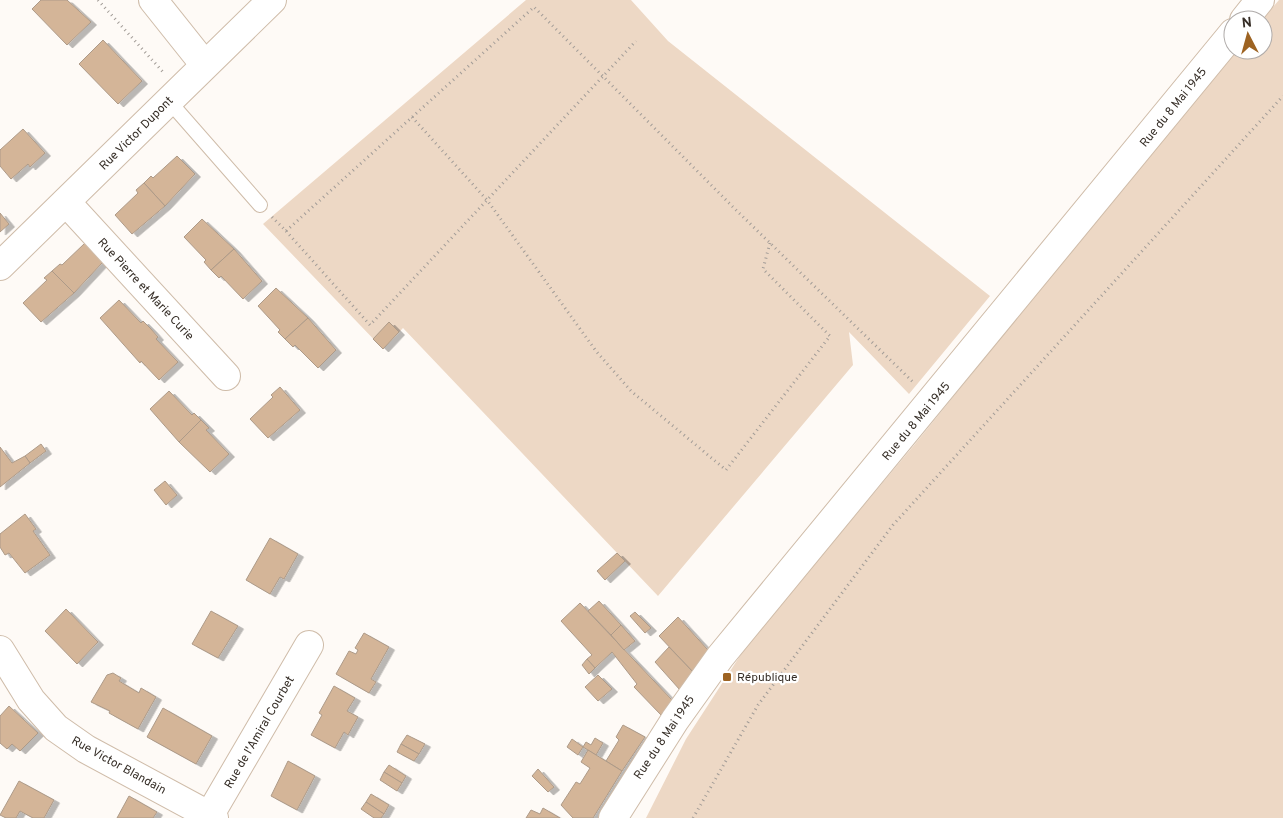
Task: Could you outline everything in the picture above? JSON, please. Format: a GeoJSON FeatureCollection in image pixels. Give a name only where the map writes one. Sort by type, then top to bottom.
{"type":"FeatureCollection","features":[{"type":"Feature","properties":{"kind":"street"},"geometry":{"type":"LineString","coordinates":[[152,0],[204,64]]}},
{"type":"Feature","properties":{"kind":"street","name":"Rue Victor Dupont"},"geometry":{"type":"LineString","coordinates":[[0,266],[204,64],[272,0]]}},
{"type":"Feature","properties":{"kind":"street"},"geometry":{"type":"LineString","coordinates":[[1252,10],[1260,0]]}},
{"type":"Feature","properties":{"kind":"street","name":"Rue du 8 Mai 1945"},"geometry":{"type":"LineString","coordinates":[[613,818],[675,720],[720,657],[1223,45]]}},
{"type":"Feature","properties":{"kind":"street","name":"Rue Pierre et Marie Curie"},"geometry":{"type":"LineString","coordinates":[[66,202],[226,376]]}},
{"type":"Feature","properties":{"kind":"street","name":"Rue de l'Amiral Courbet"},"geometry":{"type":"LineString","coordinates":[[211,817],[309,645]]}},
{"type":"Feature","properties":{"kind":"street","name":"Rue Victor Blandain"},"geometry":{"type":"LineString","coordinates":[[0,650],[31,700],[56,728],[86,749],[211,817]]}},
{"type":"Feature","properties":{"kind":"lane"},"geometry":{"type":"LineString","coordinates":[[174,95],[260,205]]}},
{"type":"Feature","properties":{"kind":"path"},"geometry":{"type":"LineString","coordinates":[[98,0],[174,95]]}},
{"type":"Feature","properties":{"kind":"path"},"geometry":{"type":"LineString","coordinates":[[286,231],[534,7],[770,244],[934,399]]}},
{"type":"Feature","properties":{"kind":"path"},"geometry":{"type":"LineString","coordinates":[[260,205],[286,231],[370,325],[636,41]]}},
{"type":"Feature","properties":{"kind":"path"},"geometry":{"type":"LineString","coordinates":[[693,818],[758,705],[893,525],[1283,96]]}},
{"type":"Feature","properties":{"kind":"path"},"geometry":{"type":"LineString","coordinates":[[412,117],[487,200],[596,350],[625,384],[726,470],[830,336],[763,269],[770,244]]}},
{"type":"Feature","properties":{"kind":"shaded area"},"geometry":{"type":"Polygon","coordinates":[[[526,0],[631,0],[668,41],[990,296],[909,394],[849,332],[853,365],[658,596],[403,328],[383,349],[263,224],[526,0]]]}},
{"type":"Feature","properties":{"kind":"shaded area"},"geometry":{"type":"Polygon","coordinates":[[[1279,0],[1283,0],[1283,818],[646,818],[686,739],[747,645],[915,444],[1154,149],[1229,60],[1273,60],[1273,10],[1270,10],[1279,0]]]}},
{"type":"Feature","properties":{"kind":"building"},"geometry":{"type":"Polygon","coordinates":[[[41,0],[67,0],[91,22],[67,45],[32,9],[41,0]]]}},
{"type":"Feature","properties":{"kind":"building"},"geometry":{"type":"Polygon","coordinates":[[[103,40],[142,81],[118,104],[79,64],[103,40]]]}},
{"type":"Feature","properties":{"kind":"building"},"geometry":{"type":"Polygon","coordinates":[[[23,129],[45,153],[30,167],[28,164],[11,179],[0,166],[0,150],[23,129]]]}},
{"type":"Feature","properties":{"kind":"building"},"geometry":{"type":"Polygon","coordinates":[[[177,156],[195,174],[165,206],[144,183],[151,176],[153,178],[177,156]]]}},
{"type":"Feature","properties":{"kind":"building"},"geometry":{"type":"Polygon","coordinates":[[[144,183],[165,206],[132,234],[115,215],[138,193],[136,190],[144,183]]]}},
{"type":"Feature","properties":{"kind":"building"},"geometry":{"type":"Polygon","coordinates":[[[0,213],[9,224],[0,232],[0,213]]]}},
{"type":"Feature","properties":{"kind":"building"},"geometry":{"type":"Polygon","coordinates":[[[202,219],[234,249],[211,270],[204,262],[206,260],[184,237],[202,219]]]}},
{"type":"Feature","properties":{"kind":"building"},"geometry":{"type":"Polygon","coordinates":[[[85,243],[103,262],[74,293],[52,271],[60,264],[62,265],[85,243]]]}},
{"type":"Feature","properties":{"kind":"building"},"geometry":{"type":"Polygon","coordinates":[[[234,249],[262,281],[243,299],[221,276],[219,278],[211,270],[234,249]]]}},
{"type":"Feature","properties":{"kind":"building"},"geometry":{"type":"Polygon","coordinates":[[[52,271],[74,293],[41,322],[23,303],[47,280],[44,278],[52,271]]]}},
{"type":"Feature","properties":{"kind":"building"},"geometry":{"type":"Polygon","coordinates":[[[276,288],[308,318],[285,339],[278,332],[280,330],[258,306],[276,288]]]}},
{"type":"Feature","properties":{"kind":"building"},"geometry":{"type":"Polygon","coordinates":[[[119,300],[141,323],[143,321],[151,329],[158,337],[156,339],[178,362],[159,380],[141,361],[140,363],[100,318],[119,300]]]}},
{"type":"Feature","properties":{"kind":"building"},"geometry":{"type":"Polygon","coordinates":[[[308,318],[336,350],[318,368],[295,345],[293,347],[285,339],[308,318]]]}},
{"type":"Feature","properties":{"kind":"building"},"geometry":{"type":"Polygon","coordinates":[[[389,322],[399,332],[383,349],[373,339],[389,322]]]}},
{"type":"Feature","properties":{"kind":"building"},"geometry":{"type":"Polygon","coordinates":[[[280,387],[300,410],[268,438],[250,419],[273,397],[271,395],[280,387]]]}},
{"type":"Feature","properties":{"kind":"building"},"geometry":{"type":"Polygon","coordinates":[[[169,391],[192,415],[194,413],[201,420],[179,442],[150,409],[169,391]]]}},
{"type":"Feature","properties":{"kind":"building"},"geometry":{"type":"Polygon","coordinates":[[[201,420],[209,428],[206,430],[229,454],[210,472],[179,442],[201,420]]]}},
{"type":"Feature","properties":{"kind":"building"},"geometry":{"type":"Polygon","coordinates":[[[41,444],[46,451],[30,463],[25,456],[41,444]]]}},
{"type":"Feature","properties":{"kind":"building"},"geometry":{"type":"Polygon","coordinates":[[[0,447],[12,463],[25,456],[30,463],[0,487],[0,447]]]}},
{"type":"Feature","properties":{"kind":"building"},"geometry":{"type":"Polygon","coordinates":[[[165,481],[177,495],[166,505],[154,490],[165,481]]]}},
{"type":"Feature","properties":{"kind":"building"},"geometry":{"type":"Polygon","coordinates":[[[25,514],[36,529],[33,531],[50,555],[25,573],[9,553],[5,555],[0,547],[0,534],[25,514]]]}},
{"type":"Feature","properties":{"kind":"building"},"geometry":{"type":"Polygon","coordinates":[[[270,538],[298,554],[284,579],[280,577],[270,594],[246,580],[270,538]]]}},
{"type":"Feature","properties":{"kind":"building"},"geometry":{"type":"Polygon","coordinates":[[[617,553],[625,561],[605,580],[597,571],[617,553]]]}},
{"type":"Feature","properties":{"kind":"building"},"geometry":{"type":"Polygon","coordinates":[[[599,601],[621,625],[611,635],[588,611],[599,601]]]}},
{"type":"Feature","properties":{"kind":"building"},"geometry":{"type":"Polygon","coordinates":[[[580,603],[672,700],[661,715],[634,687],[637,684],[612,652],[595,668],[587,659],[592,655],[561,621],[580,603]]]}},
{"type":"Feature","properties":{"kind":"building"},"geometry":{"type":"Polygon","coordinates":[[[66,609],[98,642],[77,664],[45,631],[66,609]]]}},
{"type":"Feature","properties":{"kind":"building"},"geometry":{"type":"Polygon","coordinates":[[[211,611],[238,626],[218,658],[192,644],[211,611]]]}},
{"type":"Feature","properties":{"kind":"building"},"geometry":{"type":"Polygon","coordinates":[[[635,612],[651,628],[645,633],[630,616],[635,612]]]}},
{"type":"Feature","properties":{"kind":"building"},"geometry":{"type":"Polygon","coordinates":[[[678,617],[708,650],[693,672],[659,636],[678,617]]]}},
{"type":"Feature","properties":{"kind":"building"},"geometry":{"type":"Polygon","coordinates":[[[621,625],[635,641],[624,650],[611,635],[621,625]]]}},
{"type":"Feature","properties":{"kind":"building"},"geometry":{"type":"Polygon","coordinates":[[[364,633],[389,647],[371,679],[376,682],[369,693],[336,674],[349,651],[356,654],[358,650],[355,648],[364,633]]]}},
{"type":"Feature","properties":{"kind":"building"},"geometry":{"type":"Polygon","coordinates":[[[669,647],[693,672],[680,690],[655,662],[669,647]]]}},
{"type":"Feature","properties":{"kind":"building"},"geometry":{"type":"Polygon","coordinates":[[[587,659],[595,668],[589,674],[582,665],[587,659]]]}},
{"type":"Feature","properties":{"kind":"building"},"geometry":{"type":"Polygon","coordinates":[[[113,673],[121,678],[119,681],[139,693],[141,688],[156,697],[138,729],[109,713],[110,711],[91,702],[107,675],[113,673]]]}},
{"type":"Feature","properties":{"kind":"building"},"geometry":{"type":"Polygon","coordinates":[[[598,675],[612,689],[598,701],[585,687],[598,675]]]}},
{"type":"Feature","properties":{"kind":"building"},"geometry":{"type":"Polygon","coordinates":[[[334,686],[355,698],[347,711],[358,717],[348,735],[344,732],[335,748],[311,735],[322,715],[319,713],[334,686]]]}},
{"type":"Feature","properties":{"kind":"building"},"geometry":{"type":"Polygon","coordinates":[[[9,706],[38,733],[20,751],[12,744],[7,749],[0,743],[0,716],[9,706]]]}},
{"type":"Feature","properties":{"kind":"building"},"geometry":{"type":"Polygon","coordinates":[[[163,708],[212,736],[196,764],[147,737],[163,708]]]}},
{"type":"Feature","properties":{"kind":"building"},"geometry":{"type":"Polygon","coordinates":[[[623,725],[645,737],[622,771],[606,761],[619,740],[616,737],[623,725]]]}},
{"type":"Feature","properties":{"kind":"building"},"geometry":{"type":"Polygon","coordinates":[[[407,735],[425,744],[419,754],[401,744],[407,735]]]}},
{"type":"Feature","properties":{"kind":"building"},"geometry":{"type":"Polygon","coordinates":[[[595,738],[603,743],[596,755],[583,747],[586,742],[591,745],[595,738]]]}},
{"type":"Feature","properties":{"kind":"building"},"geometry":{"type":"Polygon","coordinates":[[[572,739],[583,747],[578,755],[567,747],[572,739]]]}},
{"type":"Feature","properties":{"kind":"building"},"geometry":{"type":"Polygon","coordinates":[[[401,744],[419,754],[414,761],[397,752],[401,744]]]}},
{"type":"Feature","properties":{"kind":"building"},"geometry":{"type":"Polygon","coordinates":[[[588,750],[622,771],[593,818],[573,818],[561,805],[576,782],[580,784],[590,768],[581,762],[588,750]]]}},
{"type":"Feature","properties":{"kind":"building"},"geometry":{"type":"Polygon","coordinates":[[[288,761],[315,776],[297,810],[271,796],[288,761]]]}},
{"type":"Feature","properties":{"kind":"building"},"geometry":{"type":"Polygon","coordinates":[[[389,765],[406,776],[402,783],[384,772],[389,765]]]}},
{"type":"Feature","properties":{"kind":"building"},"geometry":{"type":"Polygon","coordinates":[[[538,769],[554,787],[548,792],[532,776],[538,769]]]}},
{"type":"Feature","properties":{"kind":"building"},"geometry":{"type":"Polygon","coordinates":[[[384,772],[402,783],[397,791],[380,780],[384,772]]]}},
{"type":"Feature","properties":{"kind":"building"},"geometry":{"type":"Polygon","coordinates":[[[19,781],[54,800],[44,818],[33,818],[20,811],[16,818],[6,818],[0,815],[19,781]]]}},
{"type":"Feature","properties":{"kind":"building"},"geometry":{"type":"Polygon","coordinates":[[[371,794],[389,805],[384,814],[366,802],[371,794]]]}},
{"type":"Feature","properties":{"kind":"building"},"geometry":{"type":"Polygon","coordinates":[[[129,796],[157,812],[153,818],[117,818],[129,796]]]}},
{"type":"Feature","properties":{"kind":"building"},"geometry":{"type":"Polygon","coordinates":[[[366,802],[384,814],[381,818],[374,818],[361,809],[366,802]]]}},
{"type":"Feature","properties":{"kind":"building"},"geometry":{"type":"Polygon","coordinates":[[[543,808],[560,818],[526,818],[531,810],[540,814],[543,808]]]}},
{"type":"Feature","properties":{"kind":"place","name":"République"},"geometry":{"type":"Point","coordinates":[727,677]}}]}
